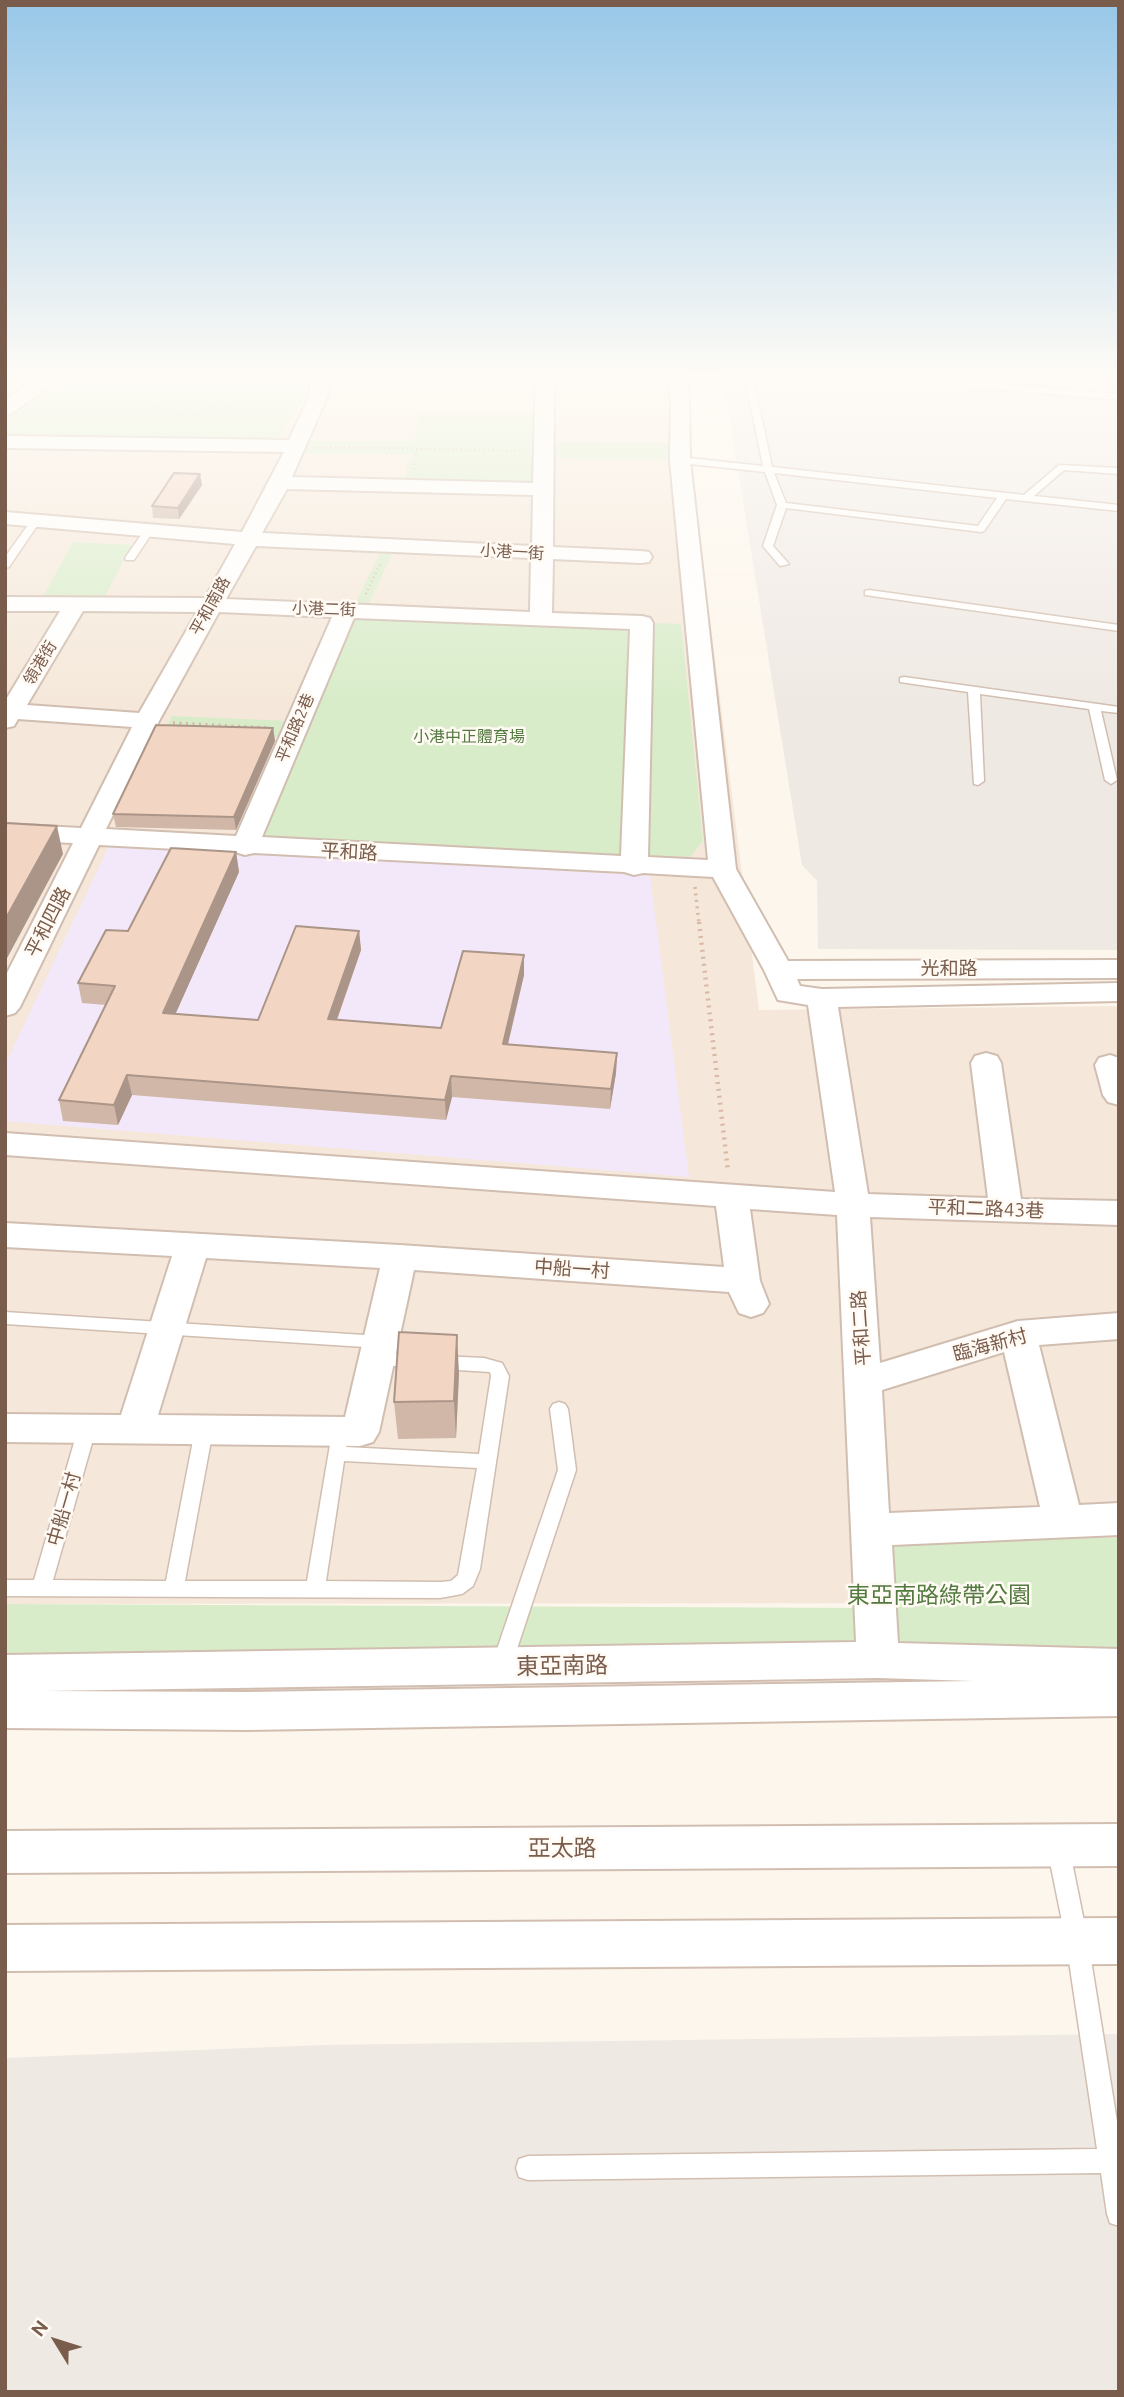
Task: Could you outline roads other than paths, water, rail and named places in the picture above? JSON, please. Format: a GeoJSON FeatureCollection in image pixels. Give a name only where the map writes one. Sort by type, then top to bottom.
{"type":"FeatureCollection","features":[{"type":"Feature","properties":{"kind":"street","name":"平和南路"},"geometry":{"type":"LineString","coordinates":[[90,838],[148,721],[280,484]]}},
{"type":"Feature","properties":{"kind":"street"},"geometry":{"type":"LineString","coordinates":[[317,484],[541,489]]}},
{"type":"Feature","properties":{"kind":"street"},"geometry":{"type":"LineString","coordinates":[[541,484],[541,618]]}},
{"type":"Feature","properties":{"kind":"street"},"geometry":{"type":"LineString","coordinates":[[682,484],[722,869],[796,987]]}},
{"type":"Feature","properties":{"kind":"street","name":"小港一街"},"geometry":{"type":"LineString","coordinates":[[5,518],[248,539],[641,557]]}},
{"type":"Feature","properties":{"kind":"street","name":"小港二街"},"geometry":{"type":"LineString","coordinates":[[5,604],[211,605],[642,623],[634,867]]}},
{"type":"Feature","properties":{"kind":"street","name":"領港街"},"geometry":{"type":"LineString","coordinates":[[7,715],[75,605]]}},
{"type":"Feature","properties":{"kind":"street","name":"平和路2巷"},"geometry":{"type":"LineString","coordinates":[[245,847],[295,730],[352,610]]}},
{"type":"Feature","properties":{"kind":"street"},"geometry":{"type":"LineString","coordinates":[[7,715],[148,721]]}},
{"type":"Feature","properties":{"kind":"street","name":"平和路"},"geometry":{"type":"LineString","coordinates":[[5,832],[245,847],[693,870],[722,869]]}},
{"type":"Feature","properties":{"kind":"street","name":"平和四路"},"geometry":{"type":"LineString","coordinates":[[5,1007],[90,838]]}},
{"type":"Feature","properties":{"kind":"street","name":"光和路"},"geometry":{"type":"LineString","coordinates":[[796,987],[1119,969]]}},
{"type":"Feature","properties":{"kind":"street","name":"光和路"},"geometry":{"type":"LineString","coordinates":[[796,987],[1119,992]]}},
{"type":"Feature","properties":{"kind":"street","name":"平和二路"},"geometry":{"type":"LineString","coordinates":[[796,987],[853,1205],[878,1660]]}},
{"type":"Feature","properties":{"kind":"street"},"geometry":{"type":"LineString","coordinates":[[986,1063],[1006,1210]]}},
{"type":"Feature","properties":{"kind":"street"},"geometry":{"type":"LineString","coordinates":[[1110,1065],[1119,1095]]}},
{"type":"Feature","properties":{"kind":"street","name":"平和二路43巷"},"geometry":{"type":"LineString","coordinates":[[5,1143],[853,1205],[1119,1213]]}},
{"type":"Feature","properties":{"kind":"street","name":"中船一村"},"geometry":{"type":"LineString","coordinates":[[5,1235],[400,1257],[747,1292],[731,1196]]}},
{"type":"Feature","properties":{"kind":"street"},"geometry":{"type":"LineString","coordinates":[[135,1430],[193,1245]]}},
{"type":"Feature","properties":{"kind":"street"},"geometry":{"type":"LineString","coordinates":[[5,1428],[204,1430],[338,1443],[360,1432],[400,1257]]}},
{"type":"Feature","properties":{"kind":"street","name":"臨海新村"},"geometry":{"type":"LineString","coordinates":[[864,1382],[1018,1334],[1119,1326]]}},
{"type":"Feature","properties":{"kind":"street"},"geometry":{"type":"LineString","coordinates":[[1018,1334],[1063,1521]]}},
{"type":"Feature","properties":{"kind":"street"},"geometry":{"type":"LineString","coordinates":[[870,1530],[1119,1519]]}},
{"type":"Feature","properties":{"kind":"street","name":"東亞南路"},"geometry":{"type":"LineString","coordinates":[[5,1673],[878,1660],[1119,1667]]}},
{"type":"Feature","properties":{"kind":"street","name":"東亞南路"},"geometry":{"type":"LineString","coordinates":[[5,1709],[247,1711],[1119,1697]]}},
{"type":"Feature","properties":{"kind":"street","name":"亞太路"},"geometry":{"type":"LineString","coordinates":[[5,1852],[1119,1845]]}},
{"type":"Feature","properties":{"kind":"street"},"geometry":{"type":"LineString","coordinates":[[5,1948],[1098,1941]]}},
{"type":"Feature","properties":{"kind":"lane"},"geometry":{"type":"LineString","coordinates":[[774,484],[782,505],[768,546],[784,564]]}},
{"type":"Feature","properties":{"kind":"lane"},"geometry":{"type":"LineString","coordinates":[[897,484],[1119,508]]}},
{"type":"Feature","properties":{"kind":"lane"},"geometry":{"type":"LineString","coordinates":[[1026,498],[1042,484]]}},
{"type":"Feature","properties":{"kind":"lane"},"geometry":{"type":"LineString","coordinates":[[782,505],[981,529],[1003,496]]}},
{"type":"Feature","properties":{"kind":"lane"},"geometry":{"type":"LineString","coordinates":[[5,565],[36,520]]}},
{"type":"Feature","properties":{"kind":"lane"},"geometry":{"type":"LineString","coordinates":[[130,558],[149,530]]}},
{"type":"Feature","properties":{"kind":"lane"},"geometry":{"type":"LineString","coordinates":[[870,593],[1119,628]]}},
{"type":"Feature","properties":{"kind":"lane"},"geometry":{"type":"LineString","coordinates":[[904,680],[974,692],[1119,710]]}},
{"type":"Feature","properties":{"kind":"lane"},"geometry":{"type":"LineString","coordinates":[[974,692],[978,781]]}},
{"type":"Feature","properties":{"kind":"lane"},"geometry":{"type":"LineString","coordinates":[[1094,707],[1111,780]]}},
{"type":"Feature","properties":{"kind":"lane"},"geometry":{"type":"LineString","coordinates":[[5,1318],[167,1328],[379,1351],[485,1364],[496,1368],[500,1376],[470,1569],[466,1580],[455,1588],[5,1588]]}},
{"type":"Feature","properties":{"kind":"lane"},"geometry":{"type":"LineString","coordinates":[[501,1667],[567,1470],[559,1409]]}},
{"type":"Feature","properties":{"kind":"lane","name":"中船一村"},"geometry":{"type":"LineString","coordinates":[[41,1588],[88,1429]]}},
{"type":"Feature","properties":{"kind":"lane"},"geometry":{"type":"LineString","coordinates":[[174,1589],[204,1430]]}},
{"type":"Feature","properties":{"kind":"lane"},"geometry":{"type":"LineString","coordinates":[[315,1589],[338,1443],[487,1461]]}},
{"type":"Feature","properties":{"kind":"lane"},"geometry":{"type":"LineString","coordinates":[[1058,1847],[1098,1941],[1111,2161],[1119,2214]]}},
{"type":"Feature","properties":{"kind":"lane"},"geometry":{"type":"LineString","coordinates":[[528,2168],[1111,2161]]}},
{"type":"Feature","properties":{"kind":"park label","name":"小港中正體育場"},"geometry":{"type":"Point","coordinates":[469,737]}},
{"type":"Feature","properties":{"kind":"park label","name":"東亞南路綠帶公園"},"geometry":{"type":"Point","coordinates":[939,1595]}}]}
